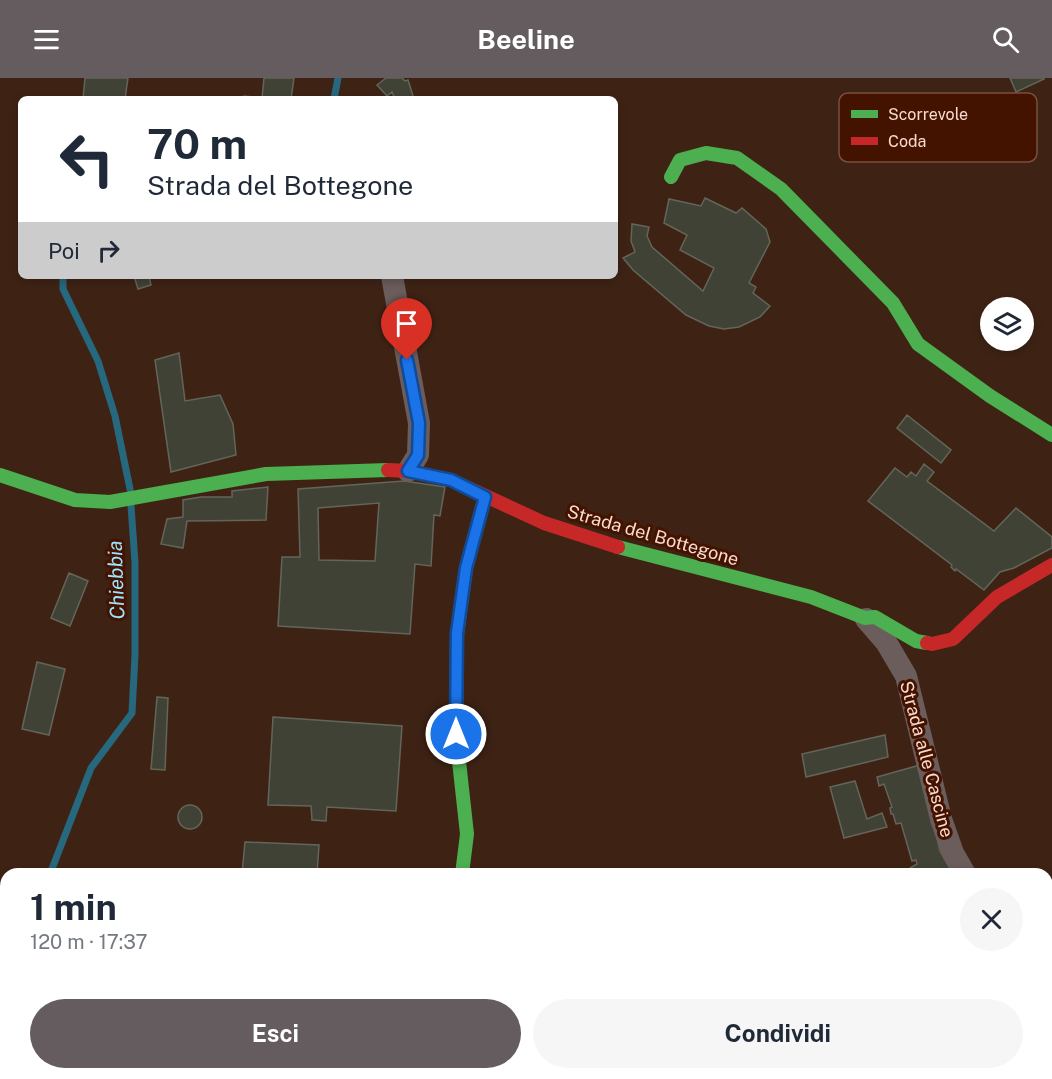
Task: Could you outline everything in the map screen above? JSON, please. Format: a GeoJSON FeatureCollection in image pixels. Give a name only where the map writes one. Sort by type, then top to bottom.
{"type":"FeatureCollection","features":[{"type":"Feature","properties":{"kind":"street"},"geometry":{"type":"LineString","coordinates":[[671,177],[680,160],[706,153],[737,158],[781,189],[841,248],[893,303],[918,344],[990,396],[1052,435]]}},
{"type":"Feature","properties":{"kind":"street"},"geometry":{"type":"LineString","coordinates":[[393,279],[419,423],[418,455],[408,471]]}},
{"type":"Feature","properties":{"kind":"street","name":"Strada del Bottegone"},"geometry":{"type":"LineString","coordinates":[[0,475],[75,500],[110,502],[266,474],[408,471],[451,480],[544,523],[635,553],[812,597],[865,618],[875,617],[916,641],[932,644],[953,639],[997,597],[1052,565]]}},
{"type":"Feature","properties":{"kind":"street"},"geometry":{"type":"LineString","coordinates":[[463,868],[467,834],[456,734],[457,633],[466,568],[485,497]]}},
{"type":"Feature","properties":{"kind":"street","name":"Strada alle Cascine"},"geometry":{"type":"LineString","coordinates":[[865,618],[886,642],[906,676],[941,819],[953,853],[962,868]]}},
{"type":"Feature","properties":{"kind":"building"},"geometry":{"type":"Polygon","coordinates":[[[85,78],[128,78],[125,96],[83,96],[85,78]]]}},
{"type":"Feature","properties":{"kind":"building"},"geometry":{"type":"Polygon","coordinates":[[[264,78],[294,78],[291,96],[262,96],[264,78]]]}},
{"type":"Feature","properties":{"kind":"building"},"geometry":{"type":"Polygon","coordinates":[[[386,78],[402,78],[405,81],[408,80],[413,96],[394,96],[392,92],[387,96],[377,85],[386,78]]]}},
{"type":"Feature","properties":{"kind":"building"},"geometry":{"type":"Polygon","coordinates":[[[1010,78],[1044,78],[1044,79],[1016,92],[1010,78]]]}},
{"type":"Feature","properties":{"kind":"building"},"geometry":{"type":"Polygon","coordinates":[[[705,198],[736,213],[742,208],[766,229],[770,242],[749,283],[756,287],[753,293],[770,306],[760,317],[739,327],[724,329],[709,326],[686,315],[633,270],[623,258],[635,252],[631,241],[632,224],[649,227],[647,236],[652,247],[703,291],[714,268],[680,250],[687,235],[664,223],[669,199],[701,206],[705,198]]]}},
{"type":"Feature","properties":{"kind":"building"},"geometry":{"type":"Polygon","coordinates":[[[135,279],[150,279],[151,285],[138,289],[135,279]]]}},
{"type":"Feature","properties":{"kind":"building"},"geometry":{"type":"Polygon","coordinates":[[[179,353],[185,401],[220,395],[233,424],[236,455],[171,472],[155,360],[179,353]]]}},
{"type":"Feature","properties":{"kind":"building"},"geometry":{"type":"Polygon","coordinates":[[[907,415],[951,450],[941,463],[897,428],[907,415]]]}},
{"type":"Feature","properties":{"kind":"building"},"geometry":{"type":"Polygon","coordinates":[[[924,464],[934,472],[927,481],[994,531],[1016,508],[1052,537],[1052,548],[1014,568],[1000,572],[984,590],[956,569],[955,571],[952,565],[868,501],[895,468],[907,477],[911,472],[916,476],[924,464]]]}},
{"type":"Feature","properties":{"kind":"building"},"geometry":{"type":"Polygon","coordinates":[[[404,481],[445,487],[440,516],[434,515],[431,566],[415,564],[410,634],[278,626],[282,557],[300,557],[298,489],[404,481]],[[379,503],[318,508],[319,560],[375,561],[379,503]]]}},
{"type":"Feature","properties":{"kind":"building"},"geometry":{"type":"Polygon","coordinates":[[[268,487],[266,520],[187,521],[183,548],[161,544],[167,519],[183,517],[183,500],[201,497],[232,497],[232,491],[268,487]]]}},
{"type":"Feature","properties":{"kind":"building"},"geometry":{"type":"Polygon","coordinates":[[[69,573],[88,581],[70,626],[51,618],[69,573]]]}},
{"type":"Feature","properties":{"kind":"building"},"geometry":{"type":"Polygon","coordinates":[[[37,662],[65,669],[49,735],[22,729],[37,662]]]}},
{"type":"Feature","properties":{"kind":"building"},"geometry":{"type":"Polygon","coordinates":[[[157,697],[168,698],[165,770],[151,769],[157,697]]]}},
{"type":"Feature","properties":{"kind":"building"},"geometry":{"type":"Polygon","coordinates":[[[273,717],[402,726],[396,811],[327,807],[326,821],[312,820],[311,806],[268,805],[273,717]]]}},
{"type":"Feature","properties":{"kind":"building"},"geometry":{"type":"Polygon","coordinates":[[[885,735],[888,757],[806,777],[802,754],[885,735]]]}},
{"type":"Feature","properties":{"kind":"building"},"geometry":{"type":"Polygon","coordinates":[[[920,765],[940,851],[950,868],[910,868],[917,864],[916,860],[912,861],[901,823],[896,824],[891,814],[890,808],[892,807],[884,784],[879,786],[877,777],[920,765]]]}},
{"type":"Feature","properties":{"kind":"building"},"geometry":{"type":"Polygon","coordinates":[[[855,781],[867,819],[882,813],[887,827],[844,838],[830,787],[855,781]]]}},
{"type":"Feature","properties":{"kind":"building"},"geometry":{"type":"Polygon","coordinates":[[[190,805],[199,808],[202,817],[199,826],[190,829],[181,826],[178,817],[181,808],[190,805]]]}},
{"type":"Feature","properties":{"kind":"building"},"geometry":{"type":"Polygon","coordinates":[[[245,842],[319,845],[317,868],[243,868],[245,842]]]}},
{"type":"Feature","properties":{"kind":"waterway","name":"Chiebbia"},"geometry":{"type":"LineString","coordinates":[[335,96],[338,78]]}},
{"type":"Feature","properties":{"kind":"waterway","name":"Chiebbia"},"geometry":{"type":"LineString","coordinates":[[63,279],[63,289],[98,361],[115,416],[130,489]]}},
{"type":"Feature","properties":{"kind":"waterway","name":"Chiebbia"},"geometry":{"type":"LineString","coordinates":[[52,868],[91,768],[132,713],[135,655],[135,562],[131,506]]}},
{"type":"Feature","properties":{"kind":"traffic: fast"},"geometry":{"type":"LineString","coordinates":[[671,177],[680,160],[706,153],[737,158],[781,189],[893,303],[918,344],[990,396],[1052,435]]}},
{"type":"Feature","properties":{"kind":"traffic: fast"},"geometry":{"type":"LineString","coordinates":[[0,475],[75,500],[110,502],[266,474],[388,470]]}},
{"type":"Feature","properties":{"kind":"traffic: fast"},"geometry":{"type":"LineString","coordinates":[[463,868],[467,834],[456,734],[457,634],[466,568],[485,497]]}},
{"type":"Feature","properties":{"kind":"traffic: fast"},"geometry":{"type":"LineString","coordinates":[[618,547],[811,597],[865,618],[875,617],[916,641],[927,643]]}},
{"type":"Feature","properties":{"kind":"traffic: jam"},"geometry":{"type":"LineString","coordinates":[[388,470],[408,471],[451,480],[544,523],[618,547]]}},
{"type":"Feature","properties":{"kind":"traffic: jam"},"geometry":{"type":"LineString","coordinates":[[927,643],[953,639],[997,597],[1052,565]]}},
{"type":"Feature","properties":{"kind":"route"},"geometry":{"type":"LineString","coordinates":[[407,360],[419,423],[418,455],[408,471],[451,480],[485,497],[466,568],[457,633],[456,734]]}}]}
